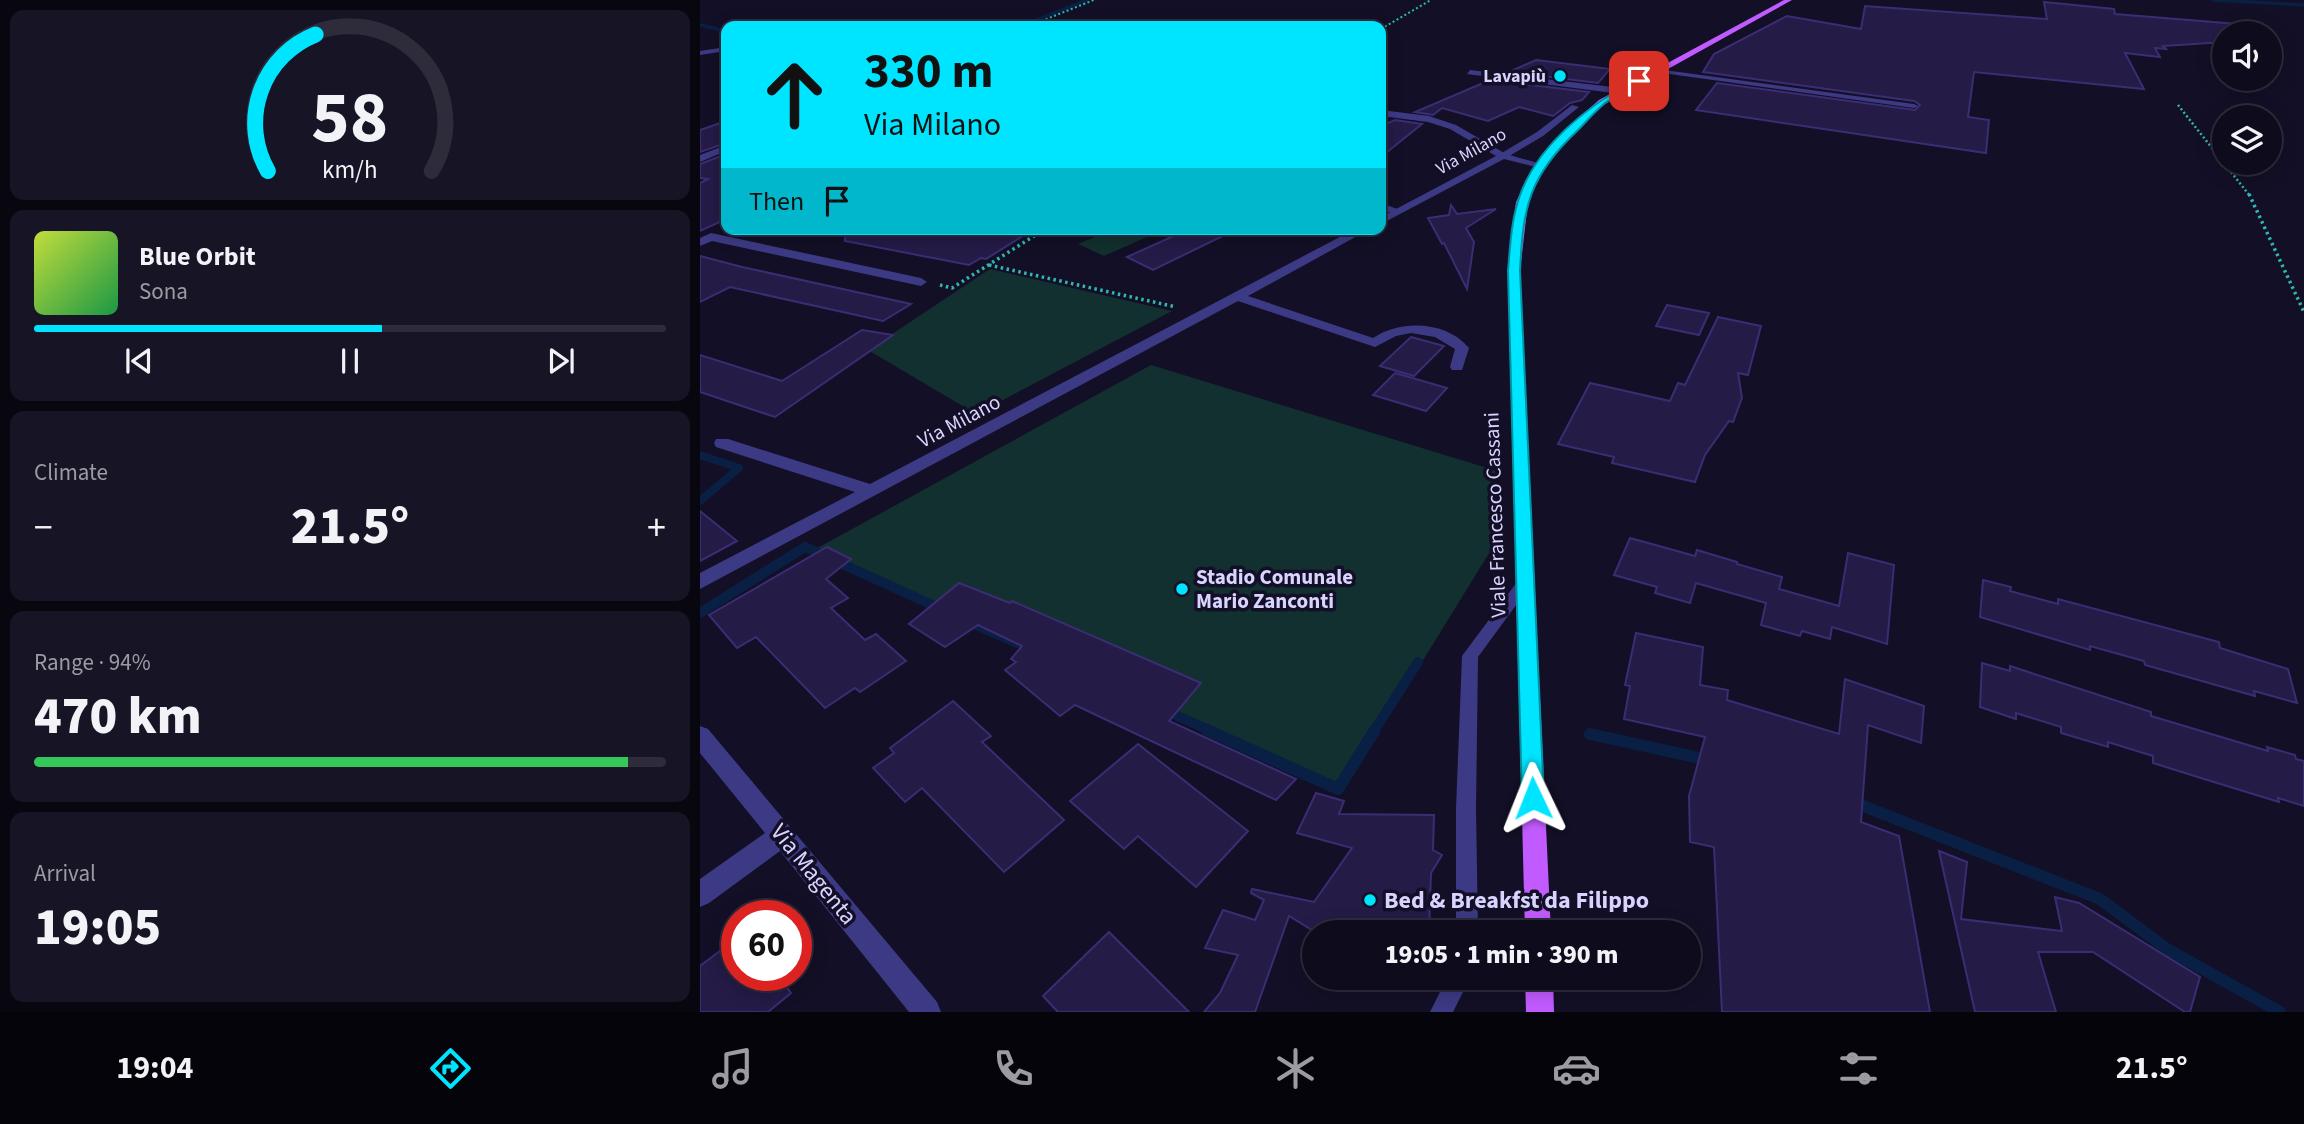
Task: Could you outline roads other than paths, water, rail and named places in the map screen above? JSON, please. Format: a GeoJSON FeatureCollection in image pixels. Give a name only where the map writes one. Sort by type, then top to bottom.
{"type":"FeatureCollection","features":[{"type":"Feature","properties":{"kind":"main road"},"geometry":{"type":"LineString","coordinates":[[1621,91],[1790,0]]}},
{"type":"Feature","properties":{"kind":"main road","name":"Viale Francesco Cassani"},"geometry":{"type":"LineString","coordinates":[[1538,920],[1514,271],[1517,233],[1522,202],[1540,165],[1584,117],[1621,91]]}},
{"type":"Feature","properties":{"kind":"main road"},"geometry":{"type":"LineString","coordinates":[[1539,990],[1540,1012]]}},
{"type":"Feature","properties":{"kind":"street"},"geometry":{"type":"LineString","coordinates":[[700,53],[721,50]]}},
{"type":"Feature","properties":{"kind":"street"},"geometry":{"type":"LineString","coordinates":[[1470,72],[1621,91]]}},
{"type":"Feature","properties":{"kind":"street"},"geometry":{"type":"LineString","coordinates":[[1386,114],[1429,119],[1453,127],[1503,156],[1540,165]]}},
{"type":"Feature","properties":{"kind":"street"},"geometry":{"type":"LineString","coordinates":[[700,159],[721,150]]}},
{"type":"Feature","properties":{"kind":"street","name":"Via Milano"},"geometry":{"type":"LineString","coordinates":[[1386,218],[1503,156]]}},
{"type":"Feature","properties":{"kind":"street","name":"Via Milano"},"geometry":{"type":"LineString","coordinates":[[700,582],[1353,235]]}},
{"type":"Feature","properties":{"kind":"street"},"geometry":{"type":"LineString","coordinates":[[700,242],[711,237],[921,282]]}},
{"type":"Feature","properties":{"kind":"street"},"geometry":{"type":"LineString","coordinates":[[1237,297],[1375,343],[1392,332],[1411,329],[1452,338],[1462,348],[1457,367]]}},
{"type":"Feature","properties":{"kind":"street"},"geometry":{"type":"LineString","coordinates":[[722,443],[872,491]]}},
{"type":"Feature","properties":{"kind":"street","name":"Via Magenta"},"geometry":{"type":"LineString","coordinates":[[700,736],[927,1012]]}},
{"type":"Feature","properties":{"kind":"street"},"geometry":{"type":"LineString","coordinates":[[700,894],[782,835]]}},
{"type":"Feature","properties":{"kind":"lane"},"geometry":{"type":"LineString","coordinates":[[1657,71],[1914,106]]}},
{"type":"Feature","properties":{"kind":"lane","name":"Via Milano"},"geometry":{"type":"LineString","coordinates":[[1503,156],[1538,135],[1574,107]]}},
{"type":"Feature","properties":{"kind":"lane"},"geometry":{"type":"LineString","coordinates":[[1386,208],[1398,212]]}},
{"type":"Feature","properties":{"kind":"lane"},"geometry":{"type":"LineString","coordinates":[[1467,920],[1466,809],[1470,656],[1525,582]]}},
{"type":"Feature","properties":{"kind":"lane"},"geometry":{"type":"LineString","coordinates":[[1441,1012],[1453,990]]}},
{"type":"Feature","properties":{"kind":"waterway"},"geometry":{"type":"LineString","coordinates":[[1034,21],[1087,0]]}},
{"type":"Feature","properties":{"kind":"waterway"},"geometry":{"type":"LineString","coordinates":[[2213,0],[2304,5]]}},
{"type":"Feature","properties":{"kind":"waterway"},"geometry":{"type":"LineString","coordinates":[[700,25],[721,30]]}},
{"type":"Feature","properties":{"kind":"waterway"},"geometry":{"type":"LineString","coordinates":[[700,455],[739,468],[700,501]]}},
{"type":"Feature","properties":{"kind":"waterway"},"geometry":{"type":"LineString","coordinates":[[700,613],[805,547],[941,609]]}},
{"type":"Feature","properties":{"kind":"waterway"},"geometry":{"type":"LineString","coordinates":[[969,622],[1017,643]]}},
{"type":"Feature","properties":{"kind":"waterway"},"geometry":{"type":"LineString","coordinates":[[1374,731],[1418,662]]}},
{"type":"Feature","properties":{"kind":"waterway"},"geometry":{"type":"LineString","coordinates":[[1164,710],[1211,731]]}},
{"type":"Feature","properties":{"kind":"waterway"},"geometry":{"type":"LineString","coordinates":[[1207,730],[1338,789],[1375,730]]}},
{"type":"Feature","properties":{"kind":"waterway"},"geometry":{"type":"LineString","coordinates":[[1590,734],[1709,760]]}},
{"type":"Feature","properties":{"kind":"waterway"},"geometry":{"type":"LineString","coordinates":[[1853,802],[2100,899],[2167,949],[2280,1012]]}},
{"type":"Feature","properties":{"kind":"place","name":"Lavapiù"},"geometry":{"type":"Point","coordinates":[1560,76]}},
{"type":"Feature","properties":{"kind":"place","name":"Stadio Comunale Mario Zanconti"},"geometry":{"type":"Point","coordinates":[1182,589]}},
{"type":"Feature","properties":{"kind":"place","name":"Bed & Breakfst da Filippo"},"geometry":{"type":"Point","coordinates":[1370,900]}}]}
